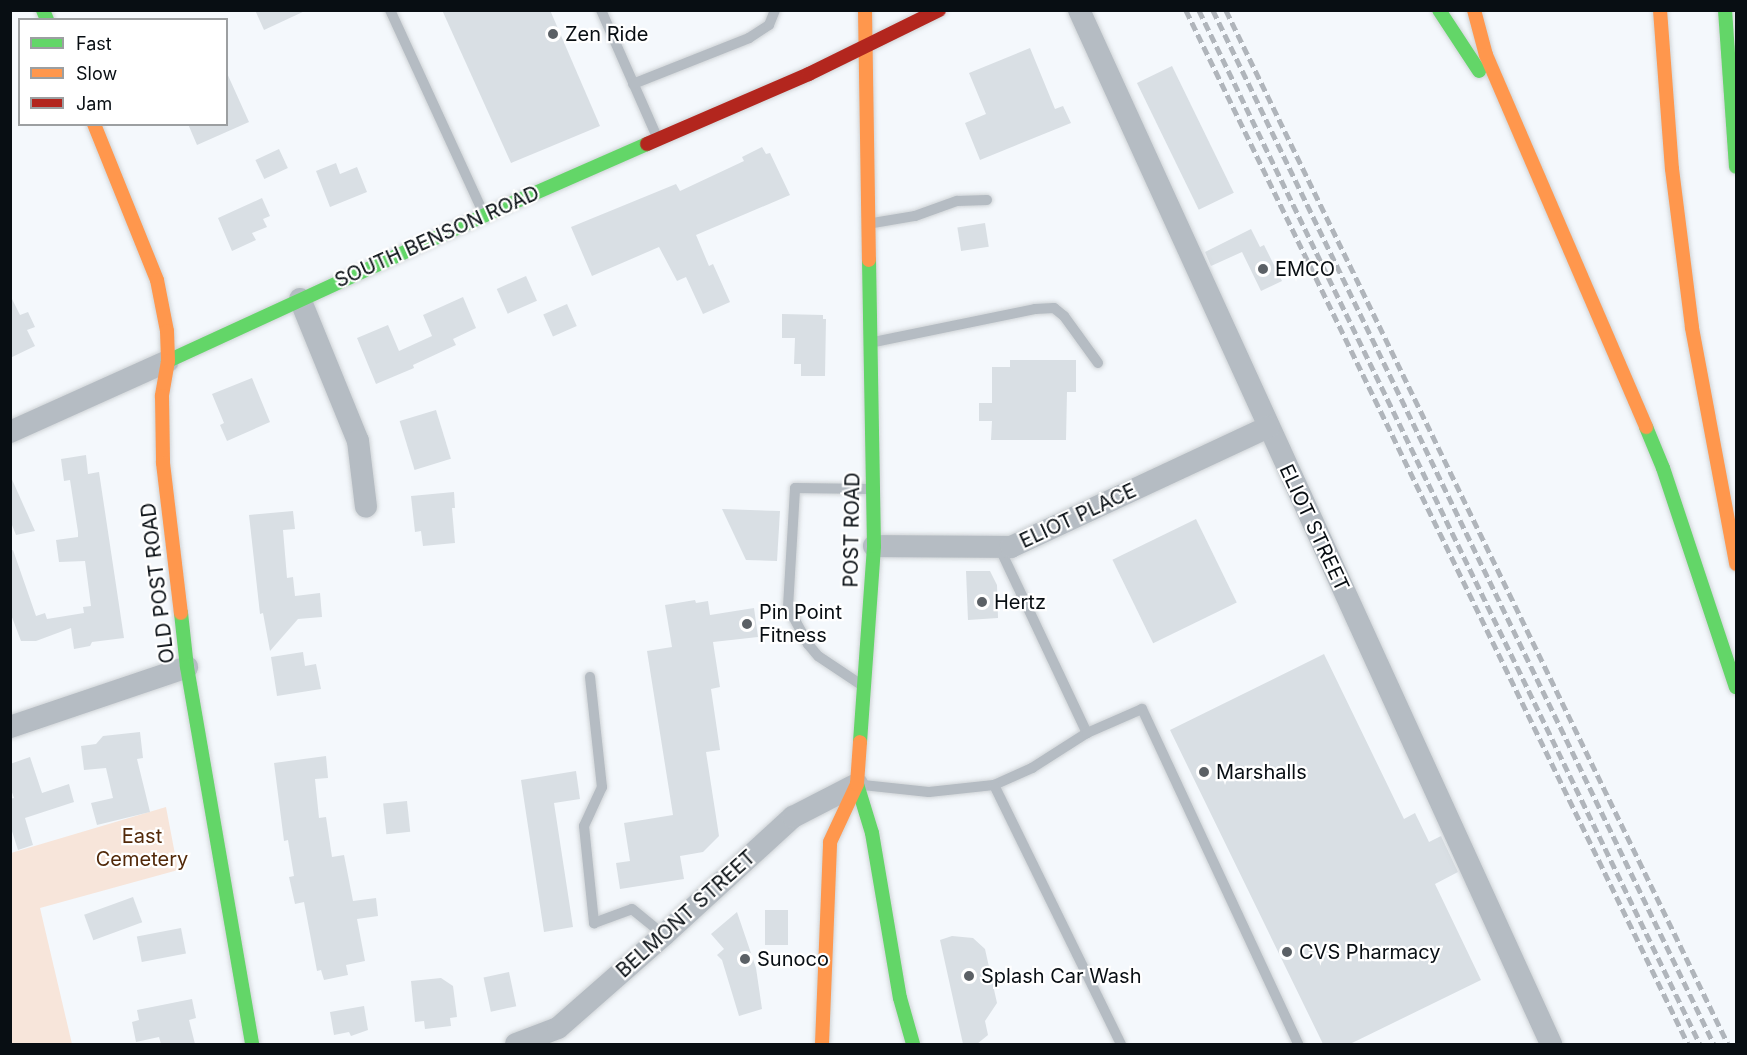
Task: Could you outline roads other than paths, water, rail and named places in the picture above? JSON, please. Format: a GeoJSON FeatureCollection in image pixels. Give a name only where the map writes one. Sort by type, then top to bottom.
{"type":"FeatureCollection","features":[{"type":"Feature","properties":{"kind":"main road","name":"POST ROAD"},"geometry":{"type":"LineString","coordinates":[[822,1044],[830,842],[857,784],[874,546],[865,10]]}},
{"type":"Feature","properties":{"kind":"main road","name":"SOUTH BENSON ROAD"},"geometry":{"type":"LineString","coordinates":[[168,361],[485,215],[809,74],[939,10]]}},
{"type":"Feature","properties":{"kind":"main road"},"geometry":{"type":"LineString","coordinates":[[1439,10],[1494,94],[1538,173]]}},
{"type":"Feature","properties":{"kind":"main road"},"geometry":{"type":"LineString","coordinates":[[1474,10],[1486,54],[1659,457],[1737,687]]}},
{"type":"Feature","properties":{"kind":"main road"},"geometry":{"type":"LineString","coordinates":[[1725,10],[1737,167]]}},
{"type":"Feature","properties":{"kind":"main road"},"geometry":{"type":"LineString","coordinates":[[1660,13],[1672,169],[1692,328],[1707,419],[1737,564]]}},
{"type":"Feature","properties":{"kind":"main road","name":"OLD POST ROAD"},"geometry":{"type":"LineString","coordinates":[[95,126],[157,280],[167,331],[168,361],[162,396],[163,463],[187,668],[252,1044]]}},
{"type":"Feature","properties":{"kind":"main road"},"geometry":{"type":"LineString","coordinates":[[857,784],[872,833],[900,998],[912,1044]]}},
{"type":"Feature","properties":{"kind":"street","name":"ELIOT STREET"},"geometry":{"type":"LineString","coordinates":[[1078,10],[1551,1044]]}},
{"type":"Feature","properties":{"kind":"street"},"geometry":{"type":"LineString","coordinates":[[300,299],[358,441],[366,507]]}},
{"type":"Feature","properties":{"kind":"street","name":"SOUTH BENSON ROAD"},"geometry":{"type":"LineString","coordinates":[[10,432],[168,361]]}},
{"type":"Feature","properties":{"kind":"street","name":"ELIOT PLACE"},"geometry":{"type":"LineString","coordinates":[[874,546],[1011,547],[1268,427]]}},
{"type":"Feature","properties":{"kind":"street"},"geometry":{"type":"LineString","coordinates":[[10,727],[187,668]]}},
{"type":"Feature","properties":{"kind":"street","name":"BELMONT STREET"},"geometry":{"type":"LineString","coordinates":[[516,1044],[558,1028],[793,817],[857,784]]}},
{"type":"Feature","properties":{"kind":"lane"},"geometry":{"type":"LineString","coordinates":[[390,10],[438,118],[485,215]]}},
{"type":"Feature","properties":{"kind":"lane"},"geometry":{"type":"LineString","coordinates":[[601,10],[658,139]]}},
{"type":"Feature","properties":{"kind":"lane"},"geometry":{"type":"LineString","coordinates":[[633,84],[749,38],[769,25],[776,10]]}},
{"type":"Feature","properties":{"kind":"lane"},"geometry":{"type":"LineString","coordinates":[[869,224],[915,216],[957,201],[987,201]]}},
{"type":"Feature","properties":{"kind":"lane"},"geometry":{"type":"LineString","coordinates":[[871,342],[1035,309],[1054,308],[1064,316],[1098,363]]}},
{"type":"Feature","properties":{"kind":"lane"},"geometry":{"type":"LineString","coordinates":[[863,686],[818,656],[808,644],[789,607],[795,488],[873,489]]}},
{"type":"Feature","properties":{"kind":"lane"},"geometry":{"type":"LineString","coordinates":[[999,547],[1087,733]]}},
{"type":"Feature","properties":{"kind":"lane"},"geometry":{"type":"LineString","coordinates":[[590,677],[602,787],[584,826],[594,923],[632,909],[664,935]]}},
{"type":"Feature","properties":{"kind":"lane"},"geometry":{"type":"LineString","coordinates":[[857,784],[929,792],[994,785],[1032,768],[1087,733],[1142,709],[1298,1044]]}},
{"type":"Feature","properties":{"kind":"lane"},"geometry":{"type":"LineString","coordinates":[[994,785],[1121,1044]]}},
{"type":"Feature","properties":{"kind":"railway"},"geometry":{"type":"LineString","coordinates":[[1186,10],[1688,1044]]}},
{"type":"Feature","properties":{"kind":"railway"},"geometry":{"type":"LineString","coordinates":[[1199,10],[1700,1044]]}},
{"type":"Feature","properties":{"kind":"railway"},"geometry":{"type":"LineString","coordinates":[[1213,10],[1714,1044]]}},
{"type":"Feature","properties":{"kind":"railway"},"geometry":{"type":"LineString","coordinates":[[1226,10],[1728,1044]]}},
{"type":"Feature","properties":{"kind":"place","name":"Zen Ride"},"geometry":{"type":"Point","coordinates":[553,34]}},
{"type":"Feature","properties":{"kind":"place","name":"EMCO"},"geometry":{"type":"Point","coordinates":[1263,269]}},
{"type":"Feature","properties":{"kind":"place","name":"Hertz"},"geometry":{"type":"Point","coordinates":[982,602]}},
{"type":"Feature","properties":{"kind":"place","name":"Pin Point Fitness"},"geometry":{"type":"Point","coordinates":[747,624]}},
{"type":"Feature","properties":{"kind":"place","name":"Marshalls"},"geometry":{"type":"Point","coordinates":[1204,772]}},
{"type":"Feature","properties":{"kind":"place","name":"CVS Pharmacy"},"geometry":{"type":"Point","coordinates":[1287,952]}},
{"type":"Feature","properties":{"kind":"place","name":"Sunoco"},"geometry":{"type":"Point","coordinates":[745,959]}},
{"type":"Feature","properties":{"kind":"place","name":"Splash Car Wash"},"geometry":{"type":"Point","coordinates":[969,976]}},
{"type":"Feature","properties":{"kind":"park label","name":"East Cemetery"},"geometry":{"type":"Point","coordinates":[142,848]}}]}
